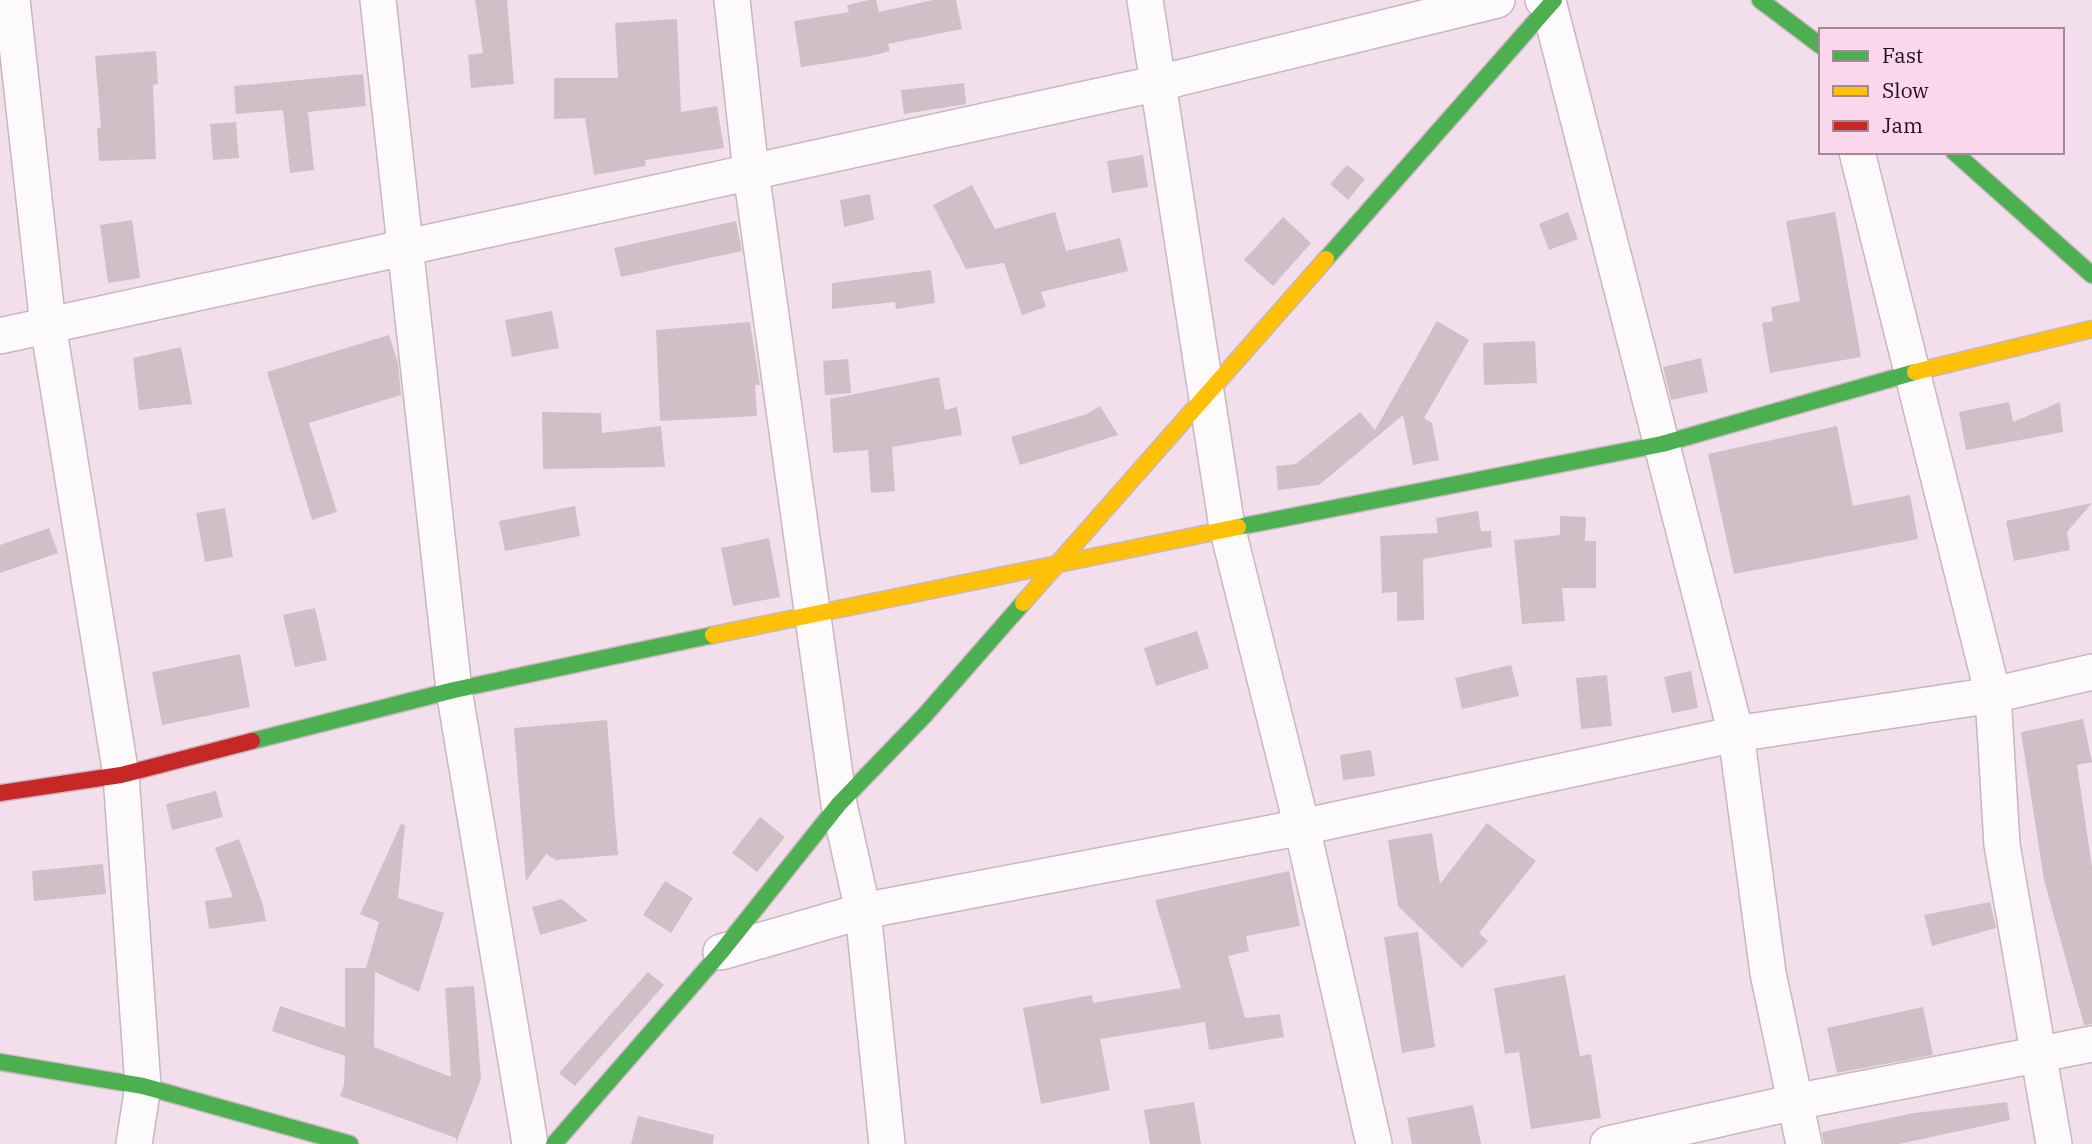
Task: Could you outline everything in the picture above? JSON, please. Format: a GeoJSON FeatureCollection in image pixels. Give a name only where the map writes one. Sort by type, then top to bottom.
{"type":"FeatureCollection","features":[{"type":"Feature","properties":{"kind":"street"},"geometry":{"type":"LineString","coordinates":[[12,0],[48,325],[121,775],[143,1086],[134,1144]]}},
{"type":"Feature","properties":{"kind":"street"},"geometry":{"type":"LineString","coordinates":[[377,0],[454,690],[530,1144]]}},
{"type":"Feature","properties":{"kind":"street"},"geometry":{"type":"LineString","coordinates":[[732,0],[751,172],[839,804],[863,911],[887,1144]]}},
{"type":"Feature","properties":{"kind":"street"},"geometry":{"type":"LineString","coordinates":[[1145,0],[1227,527],[1302,827],[1374,1144]]}},
{"type":"Feature","properties":{"kind":"street"},"geometry":{"type":"LineString","coordinates":[[0,336],[1159,83],[1497,0]]}},
{"type":"Feature","properties":{"kind":"street"},"geometry":{"type":"LineString","coordinates":[[1760,0],[1819,44]]}},
{"type":"Feature","properties":{"kind":"street"},"geometry":{"type":"LineString","coordinates":[[554,1144],[721,951],[839,804],[924,716],[1549,2]]}},
{"type":"Feature","properties":{"kind":"street"},"geometry":{"type":"LineString","coordinates":[[1549,2],[1736,734],[1768,973],[1804,1144]]}},
{"type":"Feature","properties":{"kind":"street"},"geometry":{"type":"LineString","coordinates":[[1857,154],[1993,695],[2002,845],[2054,1144]]}},
{"type":"Feature","properties":{"kind":"street"},"geometry":{"type":"LineString","coordinates":[[1956,154],[2092,275]]}},
{"type":"Feature","properties":{"kind":"street"},"geometry":{"type":"LineString","coordinates":[[0,793],[121,775],[454,690],[1059,562],[1662,444],[1912,373],[2092,329]]}},
{"type":"Feature","properties":{"kind":"street"},"geometry":{"type":"LineString","coordinates":[[721,951],[863,911],[1302,827],[1736,734],[1993,695],[2092,672]]}},
{"type":"Feature","properties":{"kind":"street"},"geometry":{"type":"LineString","coordinates":[[1608,1144],[1795,1102],[2092,1044]]}},
{"type":"Feature","properties":{"kind":"street"},"geometry":{"type":"LineString","coordinates":[[0,1062],[143,1086],[350,1144]]}},
{"type":"Feature","properties":{"kind":"building"},"geometry":{"type":"Polygon","coordinates":[[[475,0],[507,0],[514,84],[471,88],[468,55],[483,53],[475,0]]]}},
{"type":"Feature","properties":{"kind":"building"},"geometry":{"type":"Polygon","coordinates":[[[876,0],[879,12],[933,0],[956,0],[962,29],[888,44],[890,51],[866,57],[801,67],[794,21],[849,12],[847,5],[876,0]]]}},
{"type":"Feature","properties":{"kind":"building"},"geometry":{"type":"Polygon","coordinates":[[[677,19],[681,112],[717,106],[724,148],[645,160],[646,166],[594,175],[585,118],[554,119],[554,78],[618,78],[615,23],[677,19]]]}},
{"type":"Feature","properties":{"kind":"building"},"geometry":{"type":"Polygon","coordinates":[[[156,51],[158,84],[153,85],[156,159],[99,161],[97,128],[101,128],[95,56],[156,51]]]}},
{"type":"Feature","properties":{"kind":"building"},"geometry":{"type":"Polygon","coordinates":[[[363,74],[366,106],[308,112],[314,170],[290,173],[283,110],[236,114],[234,86],[363,74]]]}},
{"type":"Feature","properties":{"kind":"building"},"geometry":{"type":"Polygon","coordinates":[[[964,83],[966,104],[904,114],[901,90],[964,83]]]}},
{"type":"Feature","properties":{"kind":"building"},"geometry":{"type":"Polygon","coordinates":[[[236,122],[239,158],[213,160],[210,124],[236,122]]]}},
{"type":"Feature","properties":{"kind":"building"},"geometry":{"type":"Polygon","coordinates":[[[1143,155],[1148,187],[1112,193],[1107,161],[1143,155]]]}},
{"type":"Feature","properties":{"kind":"building"},"geometry":{"type":"Polygon","coordinates":[[[1347,165],[1365,179],[1348,200],[1330,184],[1347,165]]]}},
{"type":"Feature","properties":{"kind":"building"},"geometry":{"type":"Polygon","coordinates":[[[972,185],[995,229],[1055,212],[1066,251],[1120,238],[1128,271],[1041,292],[1046,307],[1022,315],[1004,263],[966,269],[933,205],[972,185]]]}},
{"type":"Feature","properties":{"kind":"building"},"geometry":{"type":"Polygon","coordinates":[[[870,194],[874,220],[844,227],[840,200],[870,194]]]}},
{"type":"Feature","properties":{"kind":"building"},"geometry":{"type":"Polygon","coordinates":[[[1568,212],[1578,239],[1549,250],[1539,224],[1568,212]]]}},
{"type":"Feature","properties":{"kind":"building"},"geometry":{"type":"Polygon","coordinates":[[[1835,212],[1861,357],[1770,373],[1762,323],[1773,321],[1771,307],[1800,301],[1786,221],[1835,212]]]}},
{"type":"Feature","properties":{"kind":"building"},"geometry":{"type":"Polygon","coordinates":[[[1283,217],[1311,243],[1273,286],[1244,260],[1283,217]]]}},
{"type":"Feature","properties":{"kind":"building"},"geometry":{"type":"Polygon","coordinates":[[[132,220],[140,278],[108,283],[100,225],[132,220]]]}},
{"type":"Feature","properties":{"kind":"building"},"geometry":{"type":"Polygon","coordinates":[[[736,221],[742,251],[621,277],[614,248],[736,221]]]}},
{"type":"Feature","properties":{"kind":"building"},"geometry":{"type":"Polygon","coordinates":[[[931,270],[935,303],[896,309],[895,302],[832,309],[832,283],[931,270]]]}},
{"type":"Feature","properties":{"kind":"building"},"geometry":{"type":"Polygon","coordinates":[[[552,311],[559,348],[512,357],[505,320],[552,311]]]}},
{"type":"Feature","properties":{"kind":"building"},"geometry":{"type":"Polygon","coordinates":[[[1437,321],[1469,340],[1424,418],[1432,423],[1439,460],[1413,465],[1403,415],[1319,485],[1278,490],[1276,466],[1296,464],[1360,412],[1375,430],[1437,321]]]}},
{"type":"Feature","properties":{"kind":"building"},"geometry":{"type":"Polygon","coordinates":[[[750,322],[760,385],[755,385],[757,416],[660,421],[656,330],[750,322]]]}},
{"type":"Feature","properties":{"kind":"building"},"geometry":{"type":"Polygon","coordinates":[[[389,335],[398,363],[401,395],[309,423],[337,512],[312,520],[267,372],[389,335]]]}},
{"type":"Feature","properties":{"kind":"building"},"geometry":{"type":"Polygon","coordinates":[[[1535,341],[1537,383],[1484,385],[1483,343],[1535,341]]]}},
{"type":"Feature","properties":{"kind":"building"},"geometry":{"type":"Polygon","coordinates":[[[181,347],[192,404],[139,410],[133,358],[181,347]]]}},
{"type":"Feature","properties":{"kind":"building"},"geometry":{"type":"Polygon","coordinates":[[[1701,358],[1708,392],[1671,400],[1663,367],[1701,358]]]}},
{"type":"Feature","properties":{"kind":"building"},"geometry":{"type":"Polygon","coordinates":[[[848,359],[851,393],[825,395],[823,361],[848,359]]]}},
{"type":"Feature","properties":{"kind":"building"},"geometry":{"type":"Polygon","coordinates":[[[939,377],[945,410],[957,407],[962,435],[892,447],[895,491],[871,493],[868,450],[833,453],[830,399],[939,377]]]}},
{"type":"Feature","properties":{"kind":"building"},"geometry":{"type":"Polygon","coordinates":[[[2009,402],[2013,422],[2060,402],[2063,432],[1966,450],[1959,412],[2009,402]]]}},
{"type":"Feature","properties":{"kind":"building"},"geometry":{"type":"Polygon","coordinates":[[[1100,406],[1118,435],[1020,465],[1011,437],[1087,414],[1100,406]]]}},
{"type":"Feature","properties":{"kind":"building"},"geometry":{"type":"Polygon","coordinates":[[[542,412],[601,413],[602,433],[661,426],[665,467],[543,469],[542,412]]]}},
{"type":"Feature","properties":{"kind":"building"},"geometry":{"type":"Polygon","coordinates":[[[1837,426],[1853,506],[1910,495],[1918,539],[1734,574],[1708,454],[1837,426]]]}},
{"type":"Feature","properties":{"kind":"building"},"geometry":{"type":"Polygon","coordinates":[[[2092,503],[2067,532],[2070,550],[2014,561],[2006,521],[2092,503]]]}},
{"type":"Feature","properties":{"kind":"building"},"geometry":{"type":"Polygon","coordinates":[[[575,506],[580,536],[505,551],[499,521],[575,506]]]}},
{"type":"Feature","properties":{"kind":"building"},"geometry":{"type":"Polygon","coordinates":[[[225,508],[233,557],[205,562],[196,513],[225,508]]]}},
{"type":"Feature","properties":{"kind":"building"},"geometry":{"type":"Polygon","coordinates":[[[1478,511],[1481,531],[1491,531],[1492,547],[1423,559],[1424,620],[1397,621],[1397,592],[1382,593],[1380,536],[1438,533],[1436,518],[1478,511]]]}},
{"type":"Feature","properties":{"kind":"building"},"geometry":{"type":"Polygon","coordinates":[[[1560,516],[1586,517],[1585,541],[1596,541],[1596,588],[1562,588],[1565,621],[1522,624],[1514,540],[1560,535],[1560,516]]]}},
{"type":"Feature","properties":{"kind":"building"},"geometry":{"type":"Polygon","coordinates":[[[49,528],[58,553],[0,573],[0,545],[49,528]]]}},
{"type":"Feature","properties":{"kind":"building"},"geometry":{"type":"Polygon","coordinates":[[[769,538],[780,597],[733,606],[721,548],[769,538]]]}},
{"type":"Feature","properties":{"kind":"building"},"geometry":{"type":"Polygon","coordinates":[[[315,608],[327,660],[295,667],[283,615],[315,608]]]}},
{"type":"Feature","properties":{"kind":"building"},"geometry":{"type":"Polygon","coordinates":[[[1197,631],[1209,668],[1156,686],[1144,648],[1197,631]]]}},
{"type":"Feature","properties":{"kind":"building"},"geometry":{"type":"Polygon","coordinates":[[[240,654],[250,707],[162,725],[152,672],[240,654]]]}},
{"type":"Feature","properties":{"kind":"building"},"geometry":{"type":"Polygon","coordinates":[[[1511,665],[1519,696],[1462,709],[1455,678],[1511,665]]]}},
{"type":"Feature","properties":{"kind":"building"},"geometry":{"type":"Polygon","coordinates":[[[1691,671],[1698,708],[1672,713],[1664,677],[1691,671]]]}},
{"type":"Feature","properties":{"kind":"building"},"geometry":{"type":"Polygon","coordinates":[[[1607,675],[1612,726],[1581,729],[1576,678],[1607,675]]]}},
{"type":"Feature","properties":{"kind":"building"},"geometry":{"type":"Polygon","coordinates":[[[2083,719],[2092,762],[2077,765],[2092,867],[2092,1024],[2084,1025],[2044,880],[2021,732],[2083,719]]]}},
{"type":"Feature","properties":{"kind":"building"},"geometry":{"type":"Polygon","coordinates":[[[607,720],[618,855],[556,860],[546,854],[526,881],[514,728],[607,720]]]}},
{"type":"Feature","properties":{"kind":"building"},"geometry":{"type":"Polygon","coordinates":[[[1371,750],[1375,776],[1343,780],[1340,755],[1371,750]]]}},
{"type":"Feature","properties":{"kind":"building"},"geometry":{"type":"Polygon","coordinates":[[[216,791],[223,817],[172,830],[166,804],[216,791]]]}},
{"type":"Feature","properties":{"kind":"building"},"geometry":{"type":"Polygon","coordinates":[[[760,817],[785,837],[757,872],[732,853],[760,817]]]}},
{"type":"Feature","properties":{"kind":"building"},"geometry":{"type":"Polygon","coordinates":[[[1487,823],[1536,861],[1479,933],[1488,941],[1462,968],[1398,906],[1388,840],[1432,833],[1440,884],[1487,823]]]}},
{"type":"Feature","properties":{"kind":"building"},"geometry":{"type":"Polygon","coordinates":[[[401,824],[405,825],[398,898],[444,913],[419,992],[375,972],[374,1047],[451,1077],[445,988],[474,986],[481,1079],[456,1143],[456,1138],[340,1096],[344,1085],[345,1056],[272,1031],[280,1006],[345,1028],[345,968],[366,968],[379,922],[360,914],[401,824]]]}},
{"type":"Feature","properties":{"kind":"building"},"geometry":{"type":"Polygon","coordinates":[[[239,839],[263,905],[266,921],[209,929],[205,901],[233,897],[215,848],[239,839]]]}},
{"type":"Feature","properties":{"kind":"building"},"geometry":{"type":"Polygon","coordinates":[[[103,864],[106,894],[34,901],[32,871],[103,864]]]}},
{"type":"Feature","properties":{"kind":"building"},"geometry":{"type":"Polygon","coordinates":[[[1289,871],[1300,926],[1246,936],[1249,951],[1228,956],[1245,1018],[1280,1014],[1284,1037],[1209,1050],[1205,1022],[1100,1039],[1110,1090],[1041,1104],[1023,1008],[1092,995],[1093,1003],[1181,988],[1155,900],[1289,871]]]}},
{"type":"Feature","properties":{"kind":"building"},"geometry":{"type":"Polygon","coordinates":[[[665,881],[693,898],[671,933],[643,915],[665,881]]]}},
{"type":"Feature","properties":{"kind":"building"},"geometry":{"type":"Polygon","coordinates":[[[562,899],[588,921],[540,935],[532,907],[562,899]]]}},
{"type":"Feature","properties":{"kind":"building"},"geometry":{"type":"Polygon","coordinates":[[[1990,902],[1996,928],[1932,946],[1924,915],[1990,902]]]}},
{"type":"Feature","properties":{"kind":"building"},"geometry":{"type":"Polygon","coordinates":[[[1418,932],[1435,1047],[1402,1053],[1384,937],[1418,932]]]}},
{"type":"Feature","properties":{"kind":"building"},"geometry":{"type":"Polygon","coordinates":[[[648,972],[664,985],[575,1086],[559,1073],[648,972]]]}},
{"type":"Feature","properties":{"kind":"building"},"geometry":{"type":"Polygon","coordinates":[[[1565,975],[1580,1056],[1591,1054],[1601,1118],[1531,1129],[1519,1052],[1505,1054],[1494,988],[1565,975]]]}},
{"type":"Feature","properties":{"kind":"building"},"geometry":{"type":"Polygon","coordinates":[[[1923,1007],[1933,1055],[1837,1073],[1827,1028],[1923,1007]]]}},
{"type":"Feature","properties":{"kind":"building"},"geometry":{"type":"Polygon","coordinates":[[[1194,1102],[1201,1144],[1150,1144],[1144,1110],[1194,1102]]]}},
{"type":"Feature","properties":{"kind":"building"},"geometry":{"type":"Polygon","coordinates":[[[2007,1102],[2010,1120],[1899,1144],[1824,1144],[1822,1132],[1914,1113],[2007,1102]]]}},
{"type":"Feature","properties":{"kind":"building"},"geometry":{"type":"Polygon","coordinates":[[[1473,1105],[1481,1144],[1412,1144],[1407,1118],[1473,1105]]]}},
{"type":"Feature","properties":{"kind":"building"},"geometry":{"type":"Polygon","coordinates":[[[638,1116],[714,1135],[713,1144],[631,1144],[638,1116]]]}},
{"type":"Feature","properties":{"kind":"traffic: fast"},"geometry":{"type":"LineString","coordinates":[[1326,259],[1554,0]]}},
{"type":"Feature","properties":{"kind":"traffic: fast"},"geometry":{"type":"LineString","coordinates":[[1760,0],[1819,44]]}},
{"type":"Feature","properties":{"kind":"traffic: fast"},"geometry":{"type":"LineString","coordinates":[[1956,154],[2092,275]]}},
{"type":"Feature","properties":{"kind":"traffic: fast"},"geometry":{"type":"LineString","coordinates":[[1238,527],[1662,444],[1915,372]]}},
{"type":"Feature","properties":{"kind":"traffic: fast"},"geometry":{"type":"LineString","coordinates":[[554,1144],[721,952],[839,804],[924,716],[1023,603]]}},
{"type":"Feature","properties":{"kind":"traffic: fast"},"geometry":{"type":"LineString","coordinates":[[252,741],[454,690],[713,635]]}},
{"type":"Feature","properties":{"kind":"traffic: fast"},"geometry":{"type":"LineString","coordinates":[[0,1062],[143,1086],[350,1144]]}},
{"type":"Feature","properties":{"kind":"traffic: slow"},"geometry":{"type":"LineString","coordinates":[[1023,603],[1326,259]]}},
{"type":"Feature","properties":{"kind":"traffic: slow"},"geometry":{"type":"LineString","coordinates":[[1915,372],[2092,329]]}},
{"type":"Feature","properties":{"kind":"traffic: slow"},"geometry":{"type":"LineString","coordinates":[[713,635],[1238,527]]}},
{"type":"Feature","properties":{"kind":"traffic: jam"},"geometry":{"type":"LineString","coordinates":[[0,793],[121,775],[252,741]]}}]}
